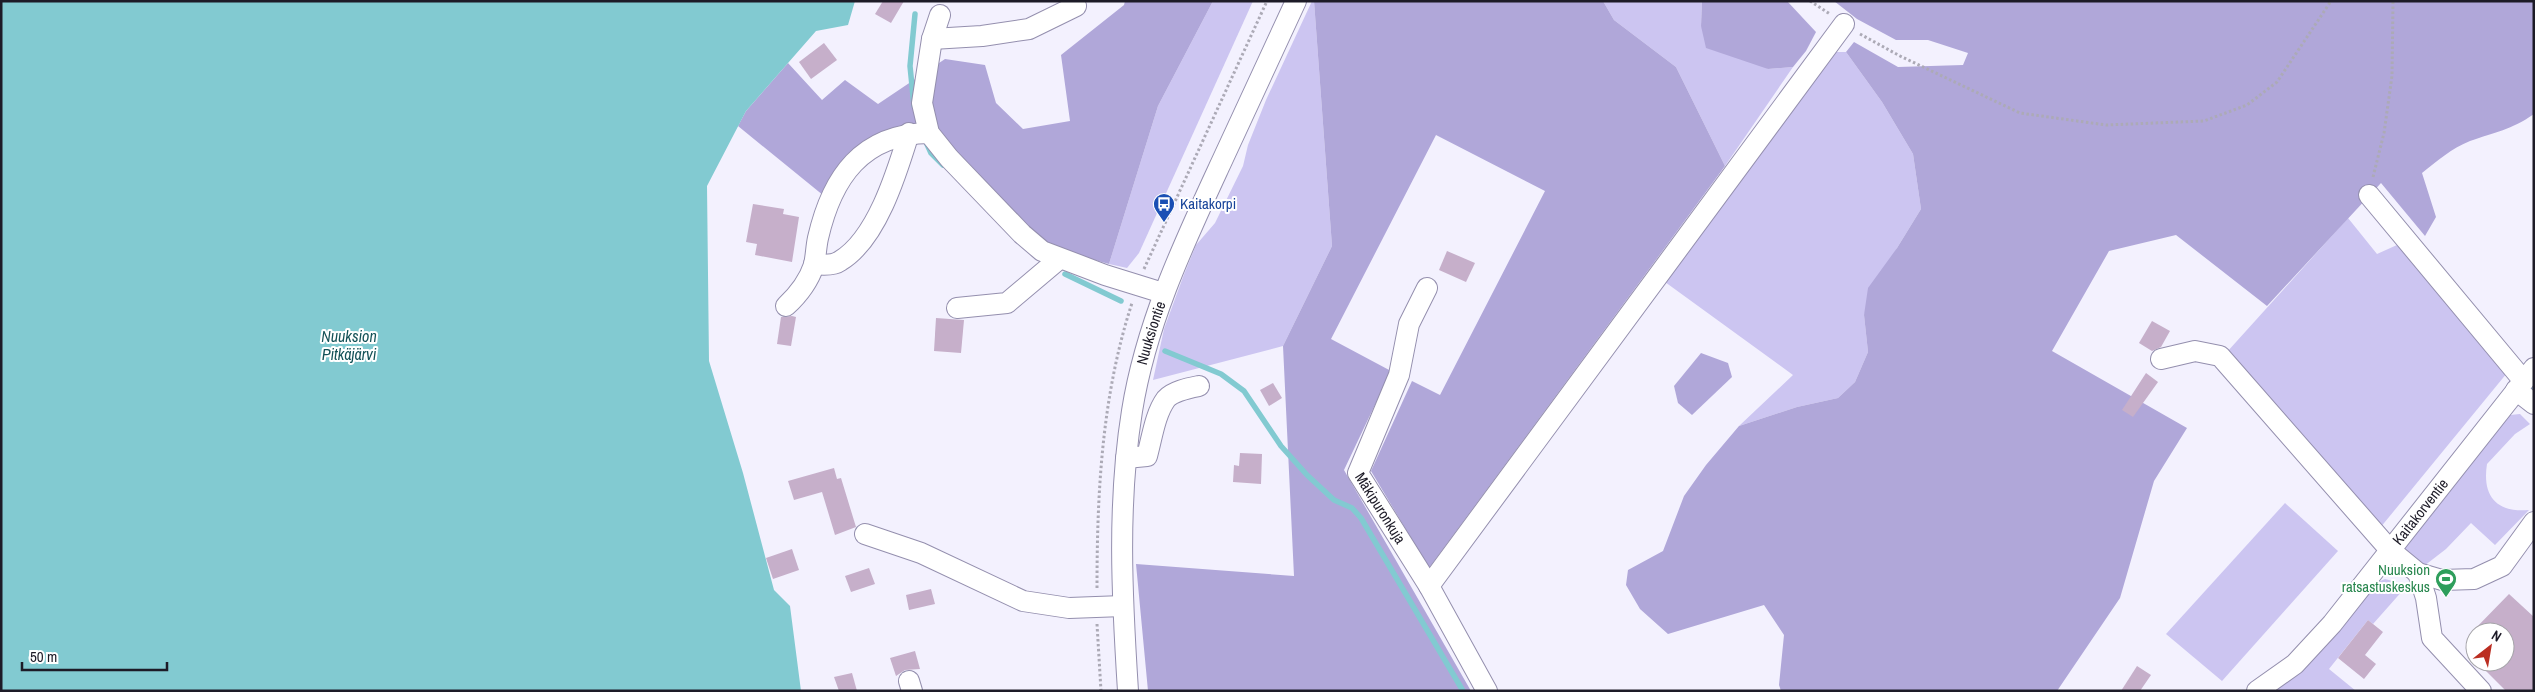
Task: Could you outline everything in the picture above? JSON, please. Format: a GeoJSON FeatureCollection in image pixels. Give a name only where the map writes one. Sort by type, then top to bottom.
{"type":"FeatureCollection","features":[{"type":"Feature","properties":{"kind":"street","name":"Nuuksiontie"},"geometry":{"type":"LineString","coordinates":[[1128,691],[1123,606],[1122,529],[1126,458],[1132,410],[1163,293],[1191,227],[1296,1]]}},
{"type":"Feature","properties":{"kind":"street"},"geometry":{"type":"LineString","coordinates":[[932,39],[982,36],[1029,29],[1076,6]]}},
{"type":"Feature","properties":{"kind":"street"},"geometry":{"type":"LineString","coordinates":[[940,15],[932,39],[922,103],[930,133],[949,158],[1022,234],[1042,251],[1163,293]]}},
{"type":"Feature","properties":{"kind":"street"},"geometry":{"type":"LineString","coordinates":[[1429,586],[1844,24]]}},
{"type":"Feature","properties":{"kind":"street"},"geometry":{"type":"LineString","coordinates":[[786,306],[796,297],[814,264],[817,239],[828,200],[851,164],[882,141],[909,133],[930,133]]}},
{"type":"Feature","properties":{"kind":"street"},"geometry":{"type":"LineString","coordinates":[[814,264],[839,262],[858,246],[888,194],[909,133]]}},
{"type":"Feature","properties":{"kind":"street"},"geometry":{"type":"LineString","coordinates":[[2369,195],[2524,379],[2534,404]]}},
{"type":"Feature","properties":{"kind":"street"},"geometry":{"type":"LineString","coordinates":[[957,308],[1007,303],[1059,258]]}},
{"type":"Feature","properties":{"kind":"street","name":"Mäkipuronkuja"},"geometry":{"type":"LineString","coordinates":[[1427,288],[1408,324],[1399,375],[1358,474],[1429,586],[1487,691]]}},
{"type":"Feature","properties":{"kind":"street"},"geometry":{"type":"LineString","coordinates":[[2162,360],[2195,351],[2220,356],[2390,550],[2418,573],[2442,580],[2474,579],[2495,570],[2502,566],[2534,522]]}},
{"type":"Feature","properties":{"kind":"street","name":"Kaitakorventie"},"geometry":{"type":"LineString","coordinates":[[2257,691],[2295,664],[2332,624],[2524,379]]}},
{"type":"Feature","properties":{"kind":"street"},"geometry":{"type":"LineString","coordinates":[[1126,458],[1147,456],[1157,420],[1167,398],[1183,390],[1199,386]]}},
{"type":"Feature","properties":{"kind":"street"},"geometry":{"type":"LineString","coordinates":[[865,534],[921,553],[1023,601],[1069,608],[1123,606]]}},
{"type":"Feature","properties":{"kind":"street"},"geometry":{"type":"LineString","coordinates":[[2418,573],[2426,598],[2432,638],[2481,691]]}},
{"type":"Feature","properties":{"kind":"path"},"geometry":{"type":"LineString","coordinates":[[1900,56],[2020,113],[2106,125],[2204,121],[2246,105],[2277,82],[2331,1]]}},
{"type":"Feature","properties":{"kind":"path"},"geometry":{"type":"LineString","coordinates":[[2369,195],[2384,133],[2392,76],[2393,1]]}},
{"type":"Feature","properties":{"kind":"shaded area"},"geometry":{"type":"Polygon","coordinates":[[[1125,1],[1213,1],[1158,106],[1109,264],[1077,255],[1048,243],[1028,228],[957,153],[937,126],[882,141],[829,200],[738,126],[746,111],[788,63],[822,100],[845,80],[878,104],[945,59],[985,65],[996,103],[1023,129],[1070,121],[1061,55],[1124,5],[1125,1]]]}},
{"type":"Feature","properties":{"kind":"shaded area"},"geometry":{"type":"Polygon","coordinates":[[[1213,1],[1253,1],[1139,253],[1127,268],[1109,264],[1158,106],[1213,1]]]}},
{"type":"Feature","properties":{"kind":"shaded area"},"geometry":{"type":"Polygon","coordinates":[[[1312,1],[1314,1],[1332,246],[1283,346],[1153,380],[1164,329],[1196,245],[1215,223],[1243,166],[1248,145],[1266,100],[1312,1]]]}},
{"type":"Feature","properties":{"kind":"shaded area"},"geometry":{"type":"Polygon","coordinates":[[[1314,1],[1603,1],[1614,20],[1676,67],[1725,166],[1429,568],[1371,471],[1412,381],[1440,395],[1545,191],[1436,135],[1331,339],[1391,371],[1344,470],[1471,691],[1148,691],[1136,564],[1294,576],[1283,346],[1332,246],[1314,1]]]}},
{"type":"Feature","properties":{"kind":"shaded area"},"geometry":{"type":"Polygon","coordinates":[[[1603,1],[1702,1],[1701,26],[1768,69],[1793,67],[1725,166],[1676,67],[1614,20],[1603,1]]]}},
{"type":"Feature","properties":{"kind":"shaded area"},"geometry":{"type":"Polygon","coordinates":[[[1702,1],[1787,1],[1816,32],[1806,51],[1793,67],[1768,69],[1706,48],[1701,26],[1702,1]]]}},
{"type":"Feature","properties":{"kind":"shaded area"},"geometry":{"type":"Polygon","coordinates":[[[1834,1],[2534,1],[2534,114],[2510,127],[2457,147],[2422,173],[2436,217],[2425,236],[2381,183],[2267,306],[2176,235],[2109,251],[2052,351],[2187,428],[2154,481],[2120,598],[2057,691],[1781,691],[1779,685],[1784,635],[1764,605],[1668,634],[1640,609],[1626,585],[1628,570],[1663,551],[1684,496],[1706,465],[1739,426],[1797,407],[1838,398],[1855,382],[1868,352],[1864,315],[1868,288],[1897,248],[1921,209],[1913,154],[1882,102],[1846,52],[1854,42],[1898,67],[1963,65],[1968,53],[1928,40],[1896,40],[1857,19],[1834,1]]]}},
{"type":"Feature","properties":{"kind":"shaded area"},"geometry":{"type":"Polygon","coordinates":[[[1831,52],[1846,52],[1882,102],[1913,154],[1921,209],[1897,248],[1864,315],[1868,352],[1855,382],[1838,398],[1797,407],[1739,426],[1793,375],[1665,282],[1831,52]]]}},
{"type":"Feature","properties":{"kind":"shaded area"},"geometry":{"type":"Polygon","coordinates":[[[2348,218],[2377,254],[2397,245],[2507,373],[2380,528],[2227,352],[2348,218]]]}},
{"type":"Feature","properties":{"kind":"shaded area"},"geometry":{"type":"Polygon","coordinates":[[[1701,353],[1728,363],[1732,377],[1692,415],[1678,403],[1674,386],[1701,353]]]}},
{"type":"Feature","properties":{"kind":"shaded area"},"geometry":{"type":"Polygon","coordinates":[[[2520,414],[2530,424],[2515,434],[2487,464],[2486,475],[2489,493],[2500,505],[2508,509],[2529,510],[2495,545],[2471,523],[2446,549],[2424,566],[2403,552],[2404,541],[2500,421],[2510,415],[2520,414]]]}},
{"type":"Feature","properties":{"kind":"shaded area"},"geometry":{"type":"Polygon","coordinates":[[[2285,503],[2338,551],[2222,681],[2166,634],[2285,503]]]}},
{"type":"Feature","properties":{"kind":"shaded area"},"geometry":{"type":"Polygon","coordinates":[[[2385,579],[2400,583],[2404,589],[2373,624],[2368,620],[2329,669],[2356,691],[2271,691],[2378,582],[2385,579]]]}},
{"type":"Feature","properties":{"kind":"water","name":"Nuuksion Pitkäjärvi"},"geometry":{"type":"Polygon","coordinates":[[[1,1],[855,1],[848,25],[816,31],[746,111],[707,186],[709,361],[743,473],[774,590],[790,606],[801,691],[1,691],[1,1]]]}},
{"type":"Feature","properties":{"kind":"building"},"geometry":{"type":"Polygon","coordinates":[[[883,1],[904,1],[891,23],[875,14],[883,1]]]}},
{"type":"Feature","properties":{"kind":"building"},"geometry":{"type":"Polygon","coordinates":[[[824,43],[837,60],[811,79],[799,62],[824,43]]]}},
{"type":"Feature","properties":{"kind":"building"},"geometry":{"type":"Polygon","coordinates":[[[753,204],[784,209],[783,214],[799,217],[792,262],[755,255],[757,244],[746,242],[753,204]]]}},
{"type":"Feature","properties":{"kind":"building"},"geometry":{"type":"Polygon","coordinates":[[[1447,251],[1475,263],[1466,282],[1439,270],[1447,251]]]}},
{"type":"Feature","properties":{"kind":"building"},"geometry":{"type":"Polygon","coordinates":[[[781,317],[796,317],[791,346],[777,344],[781,317]]]}},
{"type":"Feature","properties":{"kind":"building"},"geometry":{"type":"Polygon","coordinates":[[[936,318],[964,320],[961,353],[934,351],[936,318]]]}},
{"type":"Feature","properties":{"kind":"building"},"geometry":{"type":"Polygon","coordinates":[[[2152,321],[2170,331],[2161,347],[2152,351],[2139,343],[2152,321]]]}},
{"type":"Feature","properties":{"kind":"building"},"geometry":{"type":"Polygon","coordinates":[[[2146,373],[2158,382],[2133,417],[2122,410],[2146,373]]]}},
{"type":"Feature","properties":{"kind":"building"},"geometry":{"type":"Polygon","coordinates":[[[1273,383],[1282,398],[1269,406],[1260,390],[1273,383]]]}},
{"type":"Feature","properties":{"kind":"building"},"geometry":{"type":"Polygon","coordinates":[[[1240,453],[1262,454],[1261,484],[1233,482],[1234,465],[1239,466],[1240,453]]]}},
{"type":"Feature","properties":{"kind":"building"},"geometry":{"type":"Polygon","coordinates":[[[834,468],[837,479],[841,478],[856,527],[835,535],[822,492],[794,500],[788,481],[834,468]]]}},
{"type":"Feature","properties":{"kind":"building"},"geometry":{"type":"Polygon","coordinates":[[[792,549],[799,570],[773,579],[766,558],[792,549]]]}},
{"type":"Feature","properties":{"kind":"building"},"geometry":{"type":"Polygon","coordinates":[[[869,568],[875,584],[851,592],[845,576],[869,568]]]}},
{"type":"Feature","properties":{"kind":"building"},"geometry":{"type":"Polygon","coordinates":[[[931,589],[935,604],[909,610],[906,595],[931,589]]]}},
{"type":"Feature","properties":{"kind":"building"},"geometry":{"type":"Polygon","coordinates":[[[2509,594],[2534,617],[2534,691],[2506,691],[2487,672],[2515,672],[2515,622],[2482,622],[2509,594]]]}},
{"type":"Feature","properties":{"kind":"building"},"geometry":{"type":"Polygon","coordinates":[[[2368,620],[2383,632],[2365,655],[2376,664],[2364,679],[2338,658],[2368,620]]]}},
{"type":"Feature","properties":{"kind":"building"},"geometry":{"type":"Polygon","coordinates":[[[915,651],[920,669],[905,670],[896,676],[890,658],[915,651]]]}},
{"type":"Feature","properties":{"kind":"building"},"geometry":{"type":"Polygon","coordinates":[[[2137,666],[2151,675],[2140,691],[2121,691],[2137,666]]]}},
{"type":"Feature","properties":{"kind":"building"},"geometry":{"type":"Polygon","coordinates":[[[852,673],[857,691],[839,691],[834,677],[852,673]]]}},
{"type":"Feature","properties":{"kind":"waterway"},"geometry":{"type":"LineString","coordinates":[[914,106],[910,66],[915,14]]}},
{"type":"Feature","properties":{"kind":"waterway"},"geometry":{"type":"LineString","coordinates":[[926,142],[931,153],[943,165]]}},
{"type":"Feature","properties":{"kind":"waterway"},"geometry":{"type":"LineString","coordinates":[[1065,274],[1121,301]]}},
{"type":"Feature","properties":{"kind":"waterway"},"geometry":{"type":"LineString","coordinates":[[1165,351],[1221,374],[1244,391],[1281,446],[1307,475],[1334,500],[1352,508],[1361,518],[1463,691]]}},
{"type":"Feature","properties":{"kind":"place","name":"Kaitakorpi"},"geometry":{"type":"Point","coordinates":[1164,223]}},
{"type":"Feature","properties":{"kind":"place","name":"Nuuksion ratsastuskeskus"},"geometry":{"type":"Point","coordinates":[2446,598]}}]}
